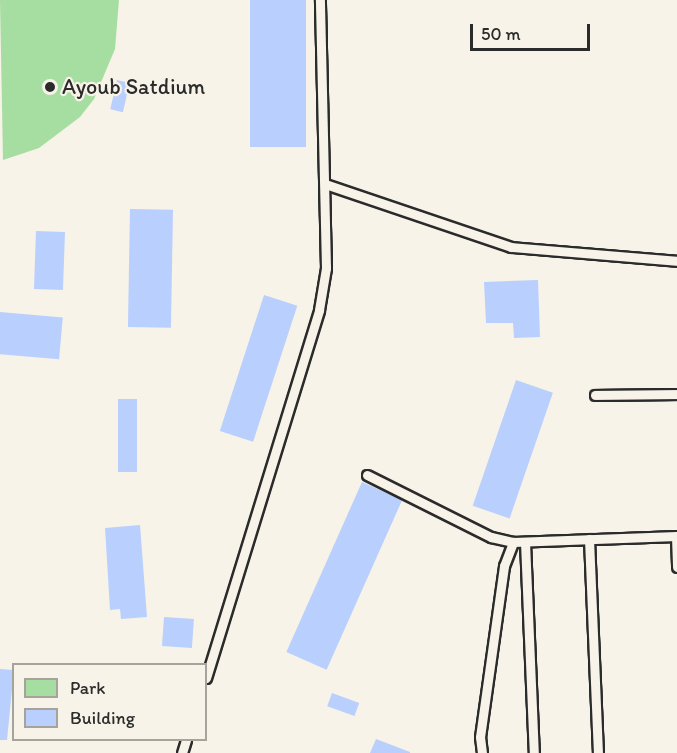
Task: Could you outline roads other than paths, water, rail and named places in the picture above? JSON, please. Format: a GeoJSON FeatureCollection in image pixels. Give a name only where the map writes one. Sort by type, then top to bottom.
{"type":"FeatureCollection","features":[{"type":"Feature","properties":{"kind":"lane"},"geometry":{"type":"LineString","coordinates":[[207,675],[319,310],[326,268],[320,0]]}},
{"type":"Feature","properties":{"kind":"lane"},"geometry":{"type":"LineString","coordinates":[[325,184],[511,247],[677,261]]}},
{"type":"Feature","properties":{"kind":"lane"},"geometry":{"type":"LineString","coordinates":[[595,394],[677,394]]}},
{"type":"Feature","properties":{"kind":"lane"},"geometry":{"type":"LineString","coordinates":[[367,475],[491,537],[513,542],[676,536],[677,567]]}},
{"type":"Feature","properties":{"kind":"lane"},"geometry":{"type":"LineString","coordinates":[[589,539],[598,753]]}},
{"type":"Feature","properties":{"kind":"lane"},"geometry":{"type":"LineString","coordinates":[[482,753],[480,737],[504,566],[513,542]]}},
{"type":"Feature","properties":{"kind":"lane"},"geometry":{"type":"LineString","coordinates":[[525,542],[534,753]]}},
{"type":"Feature","properties":{"kind":"place","name":"Ayoub Satdium"},"geometry":{"type":"Point","coordinates":[50,87]}}]}
